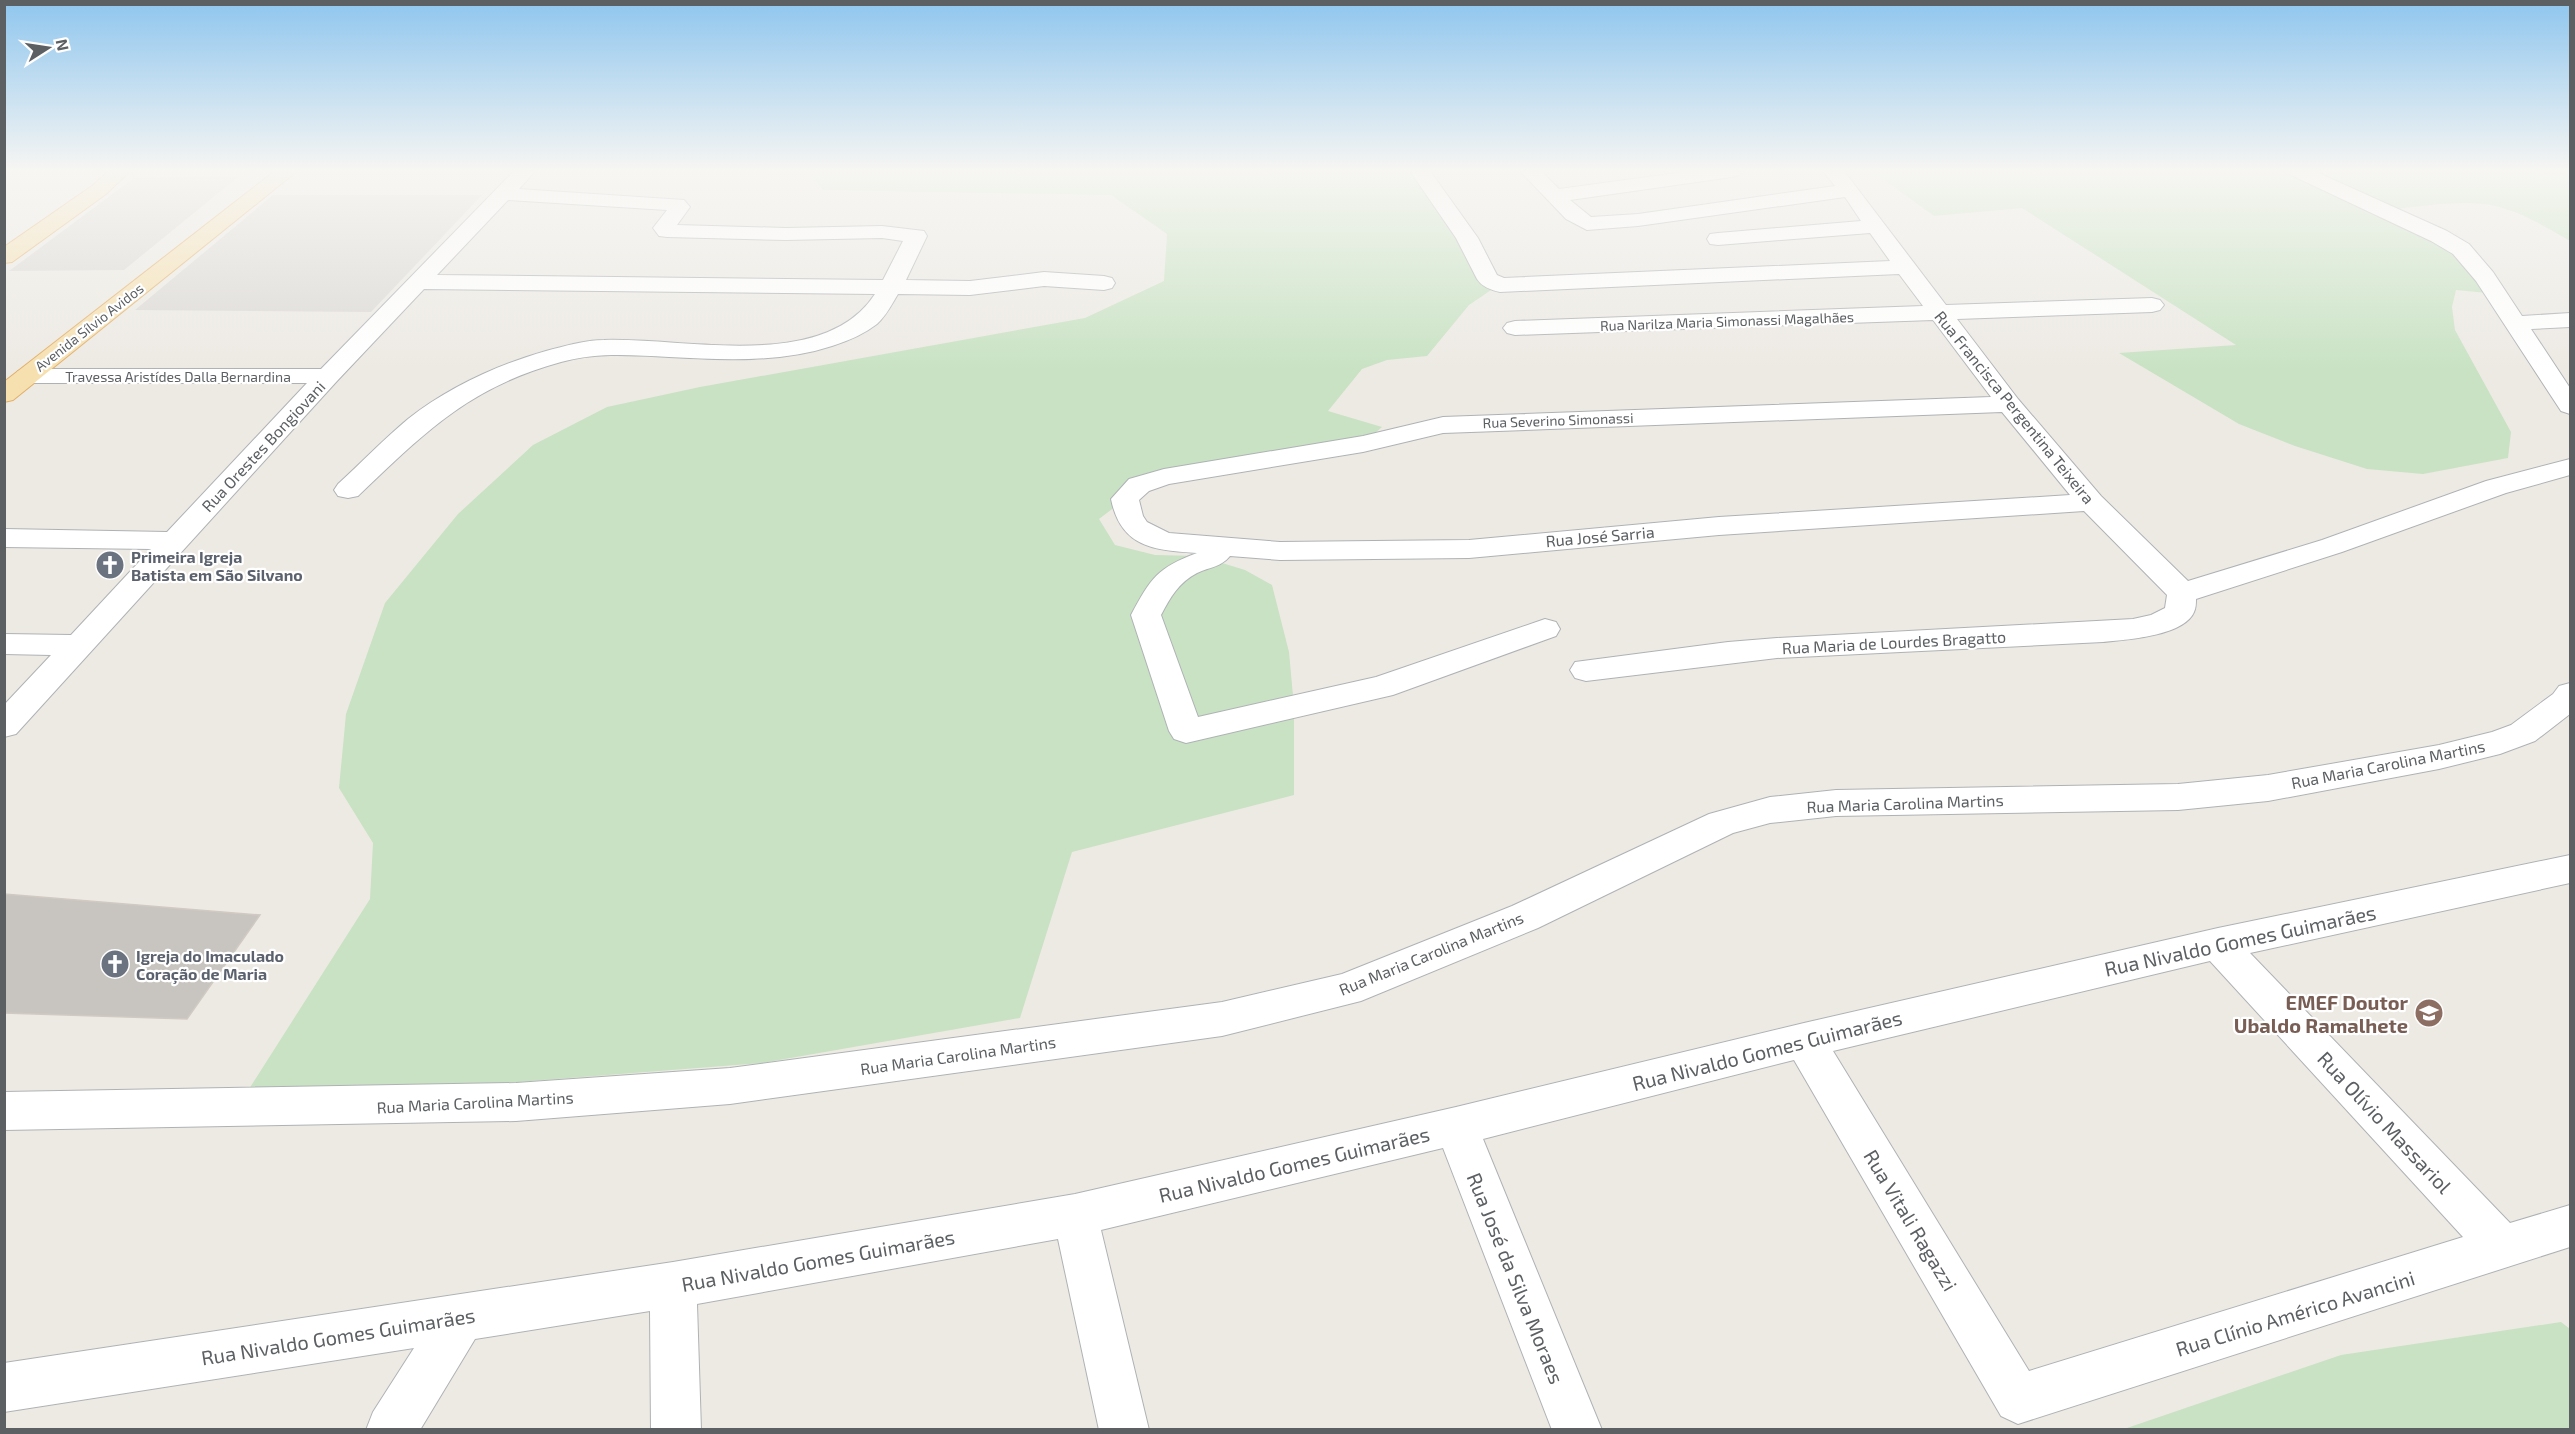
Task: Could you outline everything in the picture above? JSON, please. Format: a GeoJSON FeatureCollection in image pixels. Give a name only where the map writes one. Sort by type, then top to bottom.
{"type":"FeatureCollection","features":[{"type":"Feature","properties":{"kind":"main road"},"geometry":{"type":"LineString","coordinates":[[4,257],[31,238]]}},
{"type":"Feature","properties":{"kind":"main road","name":"Avenida Sílvio Avidos"},"geometry":{"type":"LineString","coordinates":[[4,395],[202,238]]}},
{"type":"Feature","properties":{"kind":"street","name":"Rua Orestes Bongiovani"},"geometry":{"type":"LineString","coordinates":[[4,726],[328,376],[461,238]]}},
{"type":"Feature","properties":{"kind":"street"},"geometry":{"type":"LineString","coordinates":[[348,489],[431,414],[470,391],[534,362],[580,350],[603,347],[731,352],[805,347],[825,341],[868,319],[876,311],[915,238]]}},
{"type":"Feature","properties":{"kind":"street"},"geometry":{"type":"LineString","coordinates":[[1467,238],[1488,279],[1500,285],[1905,267]]}},
{"type":"Feature","properties":{"kind":"street","name":"Rua Francisca Pergentina Teixeira"},"geometry":{"type":"LineString","coordinates":[[1884,238],[2010,404],[2091,502],[2182,593]]}},
{"type":"Feature","properties":{"kind":"street"},"geometry":{"type":"LineString","coordinates":[[2442,238],[2461,249],[2485,277],[2571,406]]}},
{"type":"Feature","properties":{"kind":"street"},"geometry":{"type":"LineString","coordinates":[[418,282],[890,285],[970,288],[1062,279],[1104,282]]}},
{"type":"Feature","properties":{"kind":"street","name":"Rua Narilza Maria Simonassi Magalhães"},"geometry":{"type":"LineString","coordinates":[[1515,328],[2151,305]]}},
{"type":"Feature","properties":{"kind":"street"},"geometry":{"type":"LineString","coordinates":[[2515,323],[2571,320]]}},
{"type":"Feature","properties":{"kind":"street","name":"Travessa Aristídes Dalla Bernardina"},"geometry":{"type":"LineString","coordinates":[[27,376],[328,376]]}},
{"type":"Feature","properties":{"kind":"street","name":"Rua Severino Simonassi"},"geometry":{"type":"LineString","coordinates":[[1125,506],[1125,499],[1132,490],[1139,485],[1164,477],[1363,444],[1443,425],[2010,404]]}},
{"type":"Feature","properties":{"kind":"street"},"geometry":{"type":"LineString","coordinates":[[2182,593],[2331,546],[2496,487],[2571,467]]}},
{"type":"Feature","properties":{"kind":"street","name":"Rua José Sarria"},"geometry":{"type":"LineString","coordinates":[[1125,506],[1137,528],[1151,537],[1166,542],[1280,551],[1469,549],[1719,526],[2091,502]]}},
{"type":"Feature","properties":{"kind":"street"},"geometry":{"type":"LineString","coordinates":[[4,538],[175,541]]}},
{"type":"Feature","properties":{"kind":"street"},"geometry":{"type":"LineString","coordinates":[[1222,547],[1213,559],[1184,568],[1161,585],[1146,615],[1186,731],[1382,687],[1545,629]]}},
{"type":"Feature","properties":{"kind":"street","name":"Rua Maria de Lourdes Bragatto"},"geometry":{"type":"LineString","coordinates":[[1586,670],[1728,652],[2103,632],[2145,627],[2168,621],[2179,612],[2182,593]]}},
{"type":"Feature","properties":{"kind":"street"},"geometry":{"type":"LineString","coordinates":[[4,644],[79,645]]}},
{"type":"Feature","properties":{"kind":"street","name":"Rua Maria Carolina Martins"},"geometry":{"type":"LineString","coordinates":[[4,1111],[504,1102],[730,1086],[1222,1018],[1347,989],[1525,917],[1722,823],[1770,810],[1836,803],[2178,797],[2249,790],[2439,757],[2500,742],[2523,733],[2569,701]]}},
{"type":"Feature","properties":{"kind":"street","name":"Rua Nivaldo Gomes Guimarães"},"geometry":{"type":"LineString","coordinates":[[7,1390],[462,1316],[673,1285],[1075,1215],[1456,1126],[1804,1040],[2218,944],[2571,869]]}},
{"type":"Feature","properties":{"kind":"street","name":"Rua Olívio Massariol"},"geometry":{"type":"LineString","coordinates":[[2218,944],[2503,1248]]}},
{"type":"Feature","properties":{"kind":"street","name":"Rua Vitali Ragazzi"},"geometry":{"type":"LineString","coordinates":[[1804,1040],[2018,1399]]}},
{"type":"Feature","properties":{"kind":"street","name":"Rua José da Silva Moraes"},"geometry":{"type":"LineString","coordinates":[[1456,1126],[1577,1430]]}},
{"type":"Feature","properties":{"kind":"street"},"geometry":{"type":"LineString","coordinates":[[1075,1215],[1124,1430]]}},
{"type":"Feature","properties":{"kind":"street","name":"Rua Clínio Américo Avancini"},"geometry":{"type":"LineString","coordinates":[[2018,1399],[2571,1226]]}},
{"type":"Feature","properties":{"kind":"street"},"geometry":{"type":"LineString","coordinates":[[673,1285],[676,1430]]}},
{"type":"Feature","properties":{"kind":"street"},"geometry":{"type":"LineString","coordinates":[[391,1430],[462,1316]]}},
{"type":"Feature","properties":{"kind":"shaded area"},"geometry":{"type":"Polygon","coordinates":[[[53,238],[163,238],[124,270],[9,271],[53,238]]]}},
{"type":"Feature","properties":{"kind":"shaded area"},"geometry":{"type":"Polygon","coordinates":[[[221,238],[441,238],[371,312],[135,310],[221,238]]]}},
{"type":"Feature","properties":{"kind":"green space"},"geometry":{"type":"Polygon","coordinates":[[[1167,238],[1462,238],[1500,284],[1469,305],[1427,356],[1387,360],[1362,369],[1328,411],[1382,427],[1354,451],[1187,474],[1132,494],[1099,519],[1115,545],[1155,555],[1199,556],[1245,570],[1272,585],[1289,652],[1294,707],[1294,795],[1072,852],[1020,1018],[762,1063],[479,1085],[249,1089],[370,899],[373,843],[339,788],[346,714],[385,603],[458,514],[533,445],[607,407],[700,387],[1085,318],[1164,281],[1167,238]]]}},
{"type":"Feature","properties":{"kind":"green space"},"geometry":{"type":"Polygon","coordinates":[[[2069,238],[2441,238],[2472,257],[2487,293],[2456,290],[2452,307],[2455,330],[2511,432],[2508,458],[2423,474],[2367,469],[2295,446],[2239,424],[2119,353],[2236,345],[2069,238]]]}},
{"type":"Feature","properties":{"kind":"green space"},"geometry":{"type":"Polygon","coordinates":[[[2561,1322],[2570,1329],[2570,1429],[2124,1429],[2341,1355],[2561,1322]]]}},
{"type":"Feature","properties":{"kind":"building","name":"Igreja do Imaculado Coração de Maria"},"geometry":{"type":"Polygon","coordinates":[[[4,894],[260,915],[187,1019],[4,1013],[4,894]]]}},
{"type":"Feature","properties":{"kind":"place","name":"Primeira Igreja Batista em São Silvano"},"geometry":{"type":"Point","coordinates":[110,565]}},
{"type":"Feature","properties":{"kind":"place","name":"Igreja do Imaculado Coração de Maria"},"geometry":{"type":"Point","coordinates":[115,964]}},
{"type":"Feature","properties":{"kind":"place","name":"EMEF Doutor Ubaldo Ramalhete"},"geometry":{"type":"Point","coordinates":[2429,1013]}}]}
